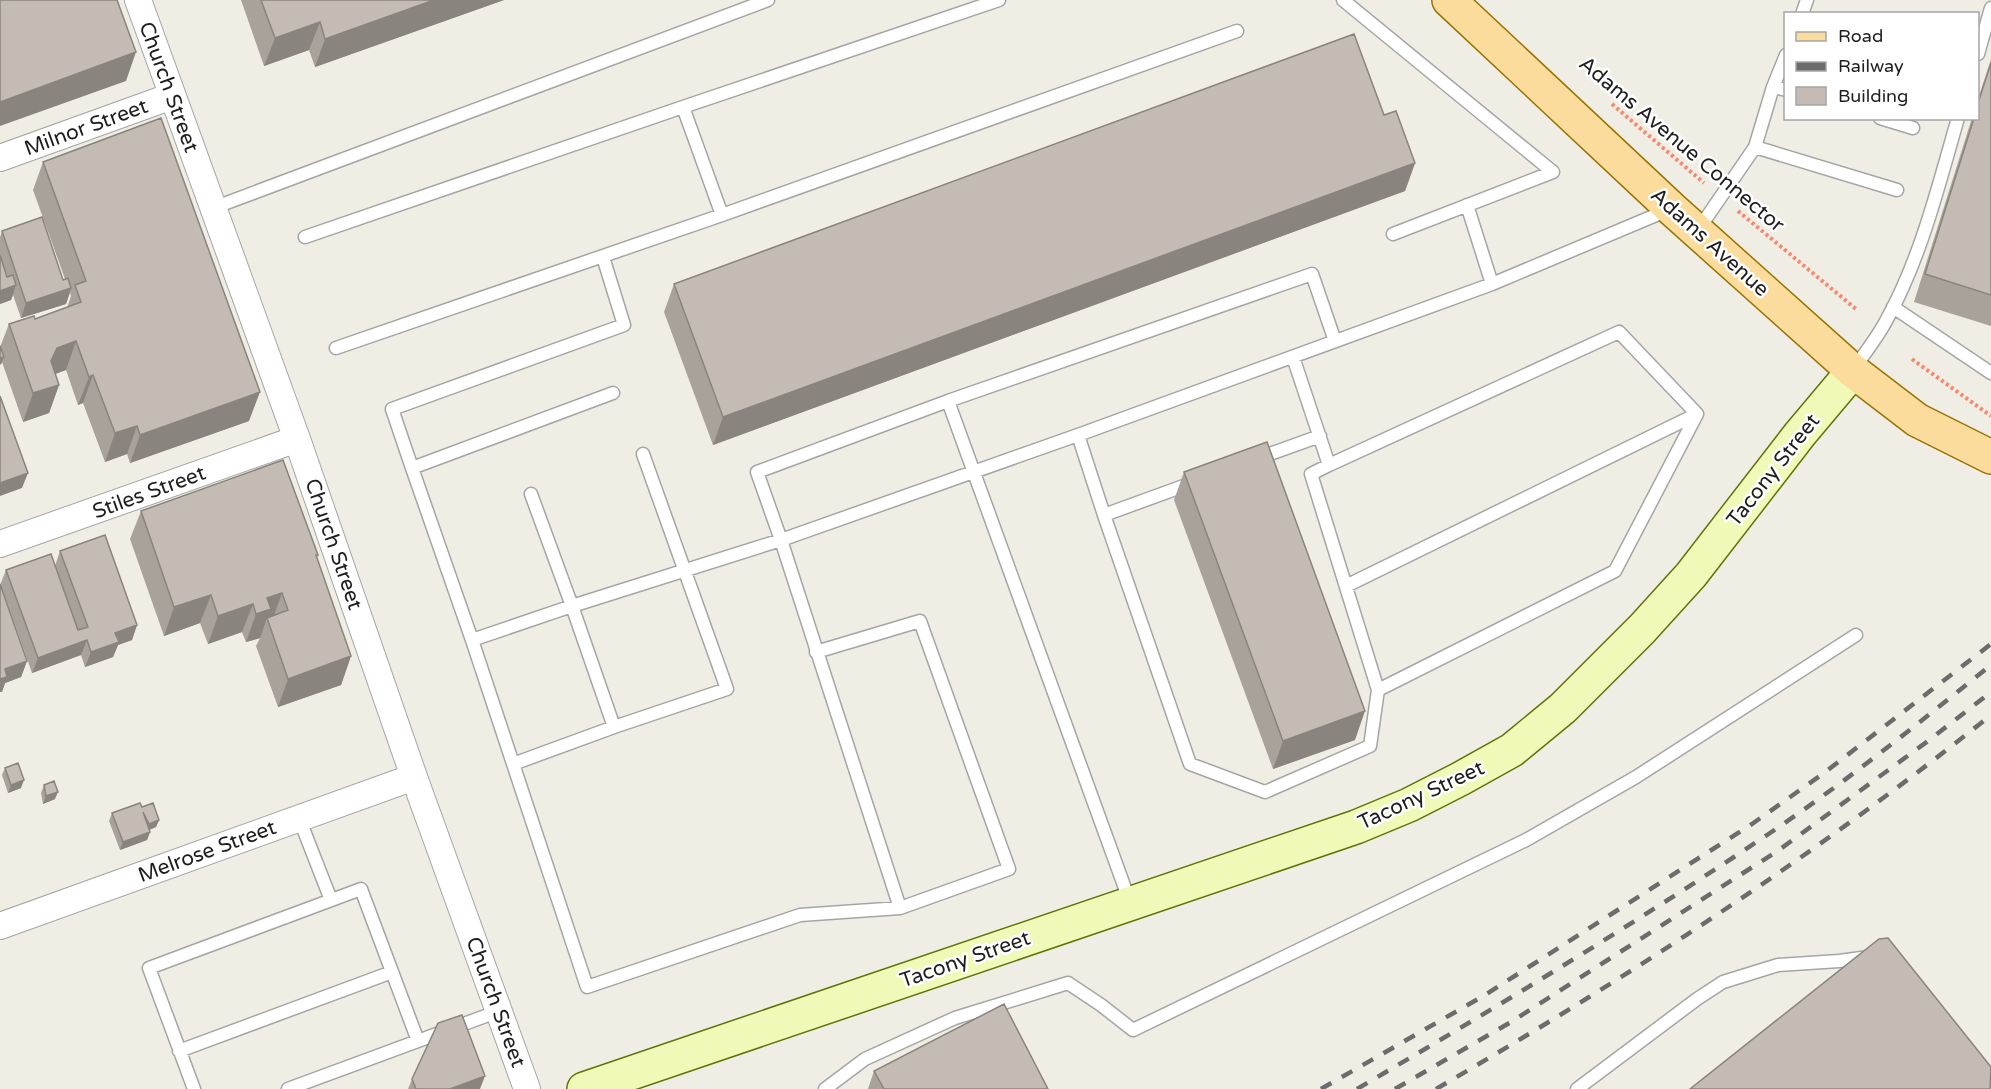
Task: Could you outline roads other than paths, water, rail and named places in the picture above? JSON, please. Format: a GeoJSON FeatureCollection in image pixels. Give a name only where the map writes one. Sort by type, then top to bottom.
{"type":"FeatureCollection","features":[{"type":"Feature","properties":{"kind":"main road","name":"Adams Avenue"},"geometry":{"type":"LineString","coordinates":[[1449,0],[1672,209],[1853,371],[1917,420],[1991,457]]}},
{"type":"Feature","properties":{"kind":"main road","name":"Tacony Street"},"geometry":{"type":"LineString","coordinates":[[587,1088],[1356,827],[1461,779],[1512,750],[1563,708],[1642,629],[1691,575],[1800,434],[1853,371]]}},
{"type":"Feature","properties":{"kind":"street","name":"Church Street"},"geometry":{"type":"LineString","coordinates":[[138,0],[297,439],[414,777],[527,1089]]}},
{"type":"Feature","properties":{"kind":"street","name":"Milnor Street"},"geometry":{"type":"LineString","coordinates":[[0,158],[172,96]]}},
{"type":"Feature","properties":{"kind":"street","name":"Stiles Street"},"geometry":{"type":"LineString","coordinates":[[0,544],[297,439]]}},
{"type":"Feature","properties":{"kind":"street","name":"Melrose Street"},"geometry":{"type":"LineString","coordinates":[[0,926],[414,777]]}},
{"type":"Feature","properties":{"kind":"lane"},"geometry":{"type":"LineString","coordinates":[[213,208],[768,0]]}},
{"type":"Feature","properties":{"kind":"lane"},"geometry":{"type":"LineString","coordinates":[[304,237],[999,0]]}},
{"type":"Feature","properties":{"kind":"lane"},"geometry":{"type":"LineString","coordinates":[[1343,0],[1553,172],[1393,234]]}},
{"type":"Feature","properties":{"kind":"lane"},"geometry":{"type":"LineString","coordinates":[[1979,47],[1991,8]]}},
{"type":"Feature","properties":{"kind":"lane"},"geometry":{"type":"LineString","coordinates":[[336,348],[603,257],[1237,32]]}},
{"type":"Feature","properties":{"kind":"lane"},"geometry":{"type":"LineString","coordinates":[[1697,231],[1755,147],[1779,88],[1784,60]]}},
{"type":"Feature","properties":{"kind":"lane"},"geometry":{"type":"LineString","coordinates":[[683,107],[722,215]]}},
{"type":"Feature","properties":{"kind":"lane"},"geometry":{"type":"LineString","coordinates":[[1887,120],[1913,128]]}},
{"type":"Feature","properties":{"kind":"lane","name":"Tacony Street"},"geometry":{"type":"LineString","coordinates":[[1853,371],[1883,326],[1922,240],[1957,120]]}},
{"type":"Feature","properties":{"kind":"lane"},"geometry":{"type":"LineString","coordinates":[[1755,147],[1897,190]]}},
{"type":"Feature","properties":{"kind":"lane"},"geometry":{"type":"LineString","coordinates":[[1467,206],[1492,284]]}},
{"type":"Feature","properties":{"kind":"lane"},"geometry":{"type":"LineString","coordinates":[[472,640],[781,540],[1078,435],[1492,284],[1672,209]]}},
{"type":"Feature","properties":{"kind":"lane"},"geometry":{"type":"LineString","coordinates":[[603,257],[624,325],[392,410],[472,640],[587,987],[800,915],[900,908],[1009,869],[920,621],[816,652]]}},
{"type":"Feature","properties":{"kind":"lane"},"geometry":{"type":"LineString","coordinates":[[900,908],[757,472],[948,401],[1312,274],[1335,341]]}},
{"type":"Feature","properties":{"kind":"lane"},"geometry":{"type":"LineString","coordinates":[[1893,307],[1991,373]]}},
{"type":"Feature","properties":{"kind":"lane"},"geometry":{"type":"LineString","coordinates":[[1078,435],[1190,764],[1265,792],[1370,746],[1378,690],[1311,474],[1619,332],[1696,414]]}},
{"type":"Feature","properties":{"kind":"lane"},"geometry":{"type":"LineString","coordinates":[[1293,357],[1329,465]]}},
{"type":"Feature","properties":{"kind":"lane"},"geometry":{"type":"LineString","coordinates":[[412,468],[613,393]]}},
{"type":"Feature","properties":{"kind":"lane"},"geometry":{"type":"LineString","coordinates":[[948,401],[1131,903]]}},
{"type":"Feature","properties":{"kind":"lane"},"geometry":{"type":"LineString","coordinates":[[1346,586],[1696,414]]}},
{"type":"Feature","properties":{"kind":"lane"},"geometry":{"type":"LineString","coordinates":[[1378,690],[1615,571],[1696,414]]}},
{"type":"Feature","properties":{"kind":"lane"},"geometry":{"type":"LineString","coordinates":[[1244,464],[1320,436]]}},
{"type":"Feature","properties":{"kind":"lane"},"geometry":{"type":"LineString","coordinates":[[513,764],[727,689],[643,454]]}},
{"type":"Feature","properties":{"kind":"lane"},"geometry":{"type":"LineString","coordinates":[[1104,515],[1201,480]]}},
{"type":"Feature","properties":{"kind":"lane"},"geometry":{"type":"LineString","coordinates":[[531,494],[614,727]]}},
{"type":"Feature","properties":{"kind":"lane"},"geometry":{"type":"LineString","coordinates":[[825,1089],[865,1059],[955,1018],[1068,983],[1101,1005],[1132,1030],[1526,840],[1636,777],[1856,635]]}},
{"type":"Feature","properties":{"kind":"lane"},"geometry":{"type":"LineString","coordinates":[[299,818],[331,900]]}},
{"type":"Feature","properties":{"kind":"lane"},"geometry":{"type":"LineString","coordinates":[[194,1089],[149,968],[362,889],[418,1041]]}},
{"type":"Feature","properties":{"kind":"lane"},"geometry":{"type":"LineString","coordinates":[[1577,1089],[1696,999],[1723,982],[1778,965],[1881,957]]}},
{"type":"Feature","properties":{"kind":"lane"},"geometry":{"type":"LineString","coordinates":[[180,1051],[392,972]]}},
{"type":"Feature","properties":{"kind":"lane"},"geometry":{"type":"LineString","coordinates":[[288,1089],[499,1011]]}},
{"type":"Feature","properties":{"kind":"railway"},"geometry":{"type":"LineString","coordinates":[[1321,1089],[1485,995],[1752,824],[1824,773],[1991,644]]}},
{"type":"Feature","properties":{"kind":"railway"},"geometry":{"type":"LineString","coordinates":[[1357,1089],[1566,964],[1770,833],[1855,772],[1991,665]]}},
{"type":"Feature","properties":{"kind":"railway"},"geometry":{"type":"LineString","coordinates":[[1395,1089],[1511,1022],[1779,850],[1991,692]]}},
{"type":"Feature","properties":{"kind":"railway"},"geometry":{"type":"LineString","coordinates":[[1436,1089],[1580,1003],[1720,912],[1858,817],[1991,715]]}}]}
